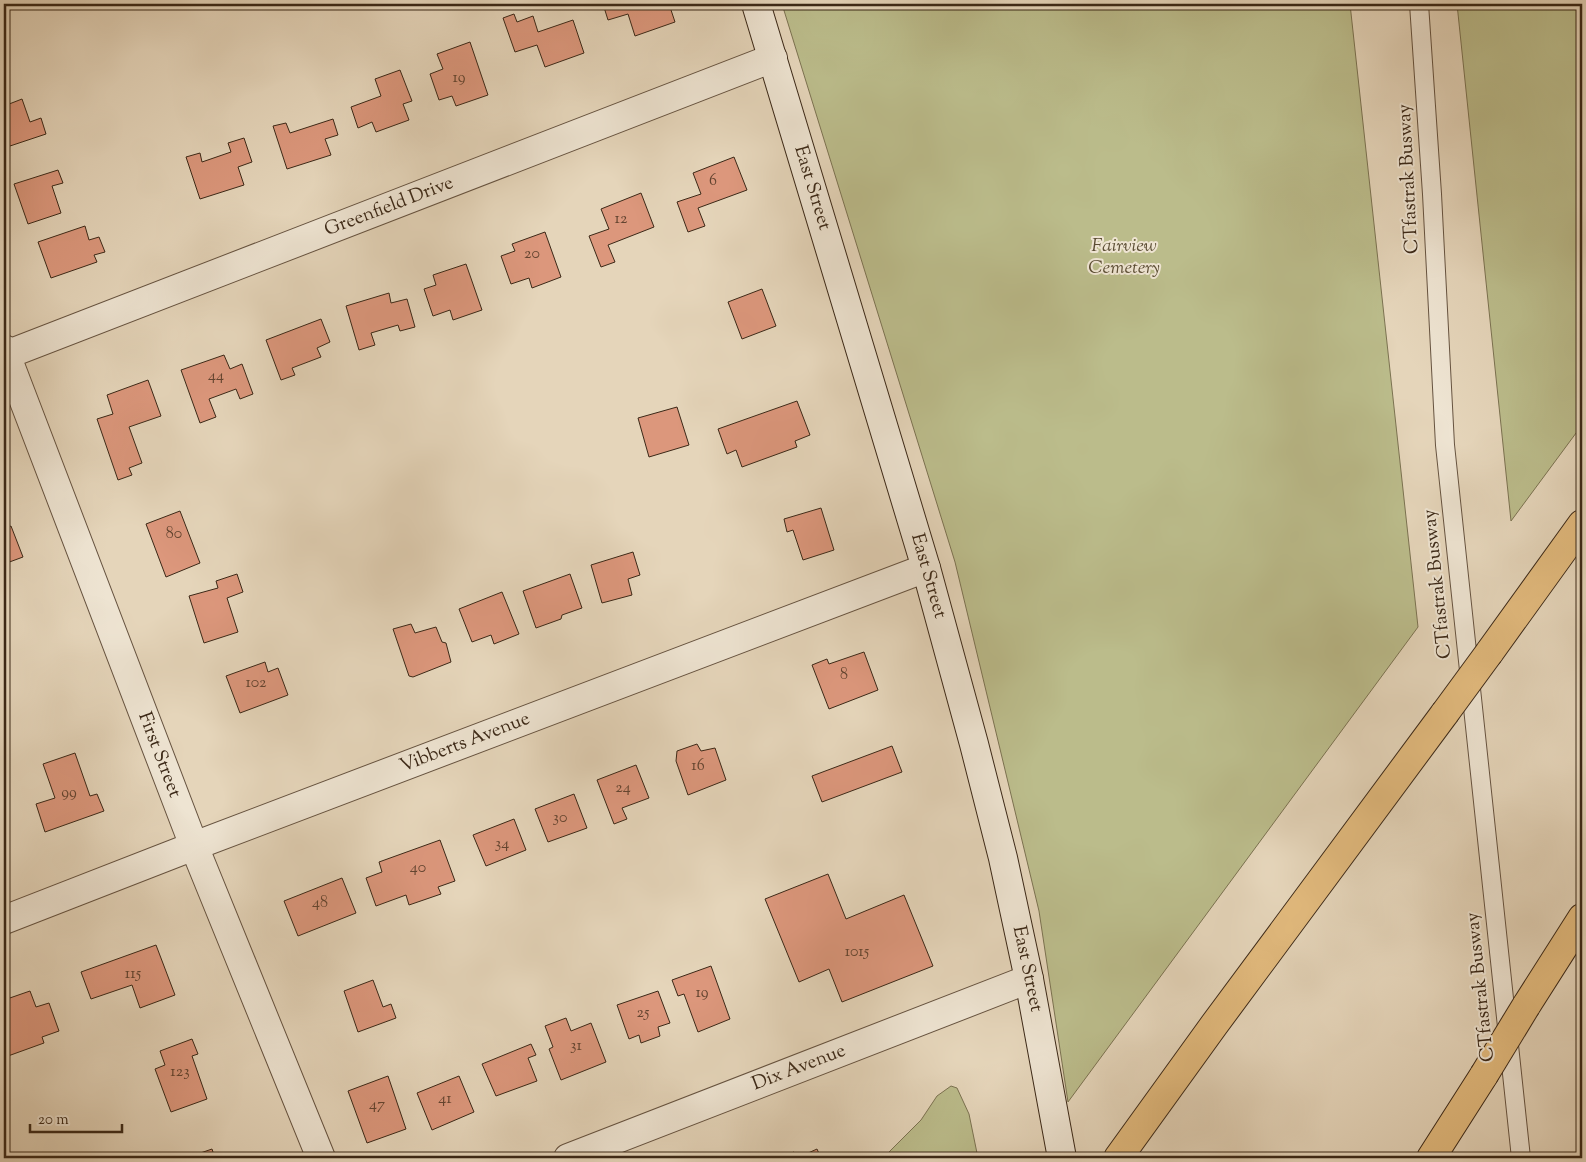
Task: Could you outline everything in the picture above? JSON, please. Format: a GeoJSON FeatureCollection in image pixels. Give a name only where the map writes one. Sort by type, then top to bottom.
{"type":"FeatureCollection","features":[{"type":"Feature","properties":{"kind":"highway"},"geometry":{"type":"LineString","coordinates":[[1122,1154],[1214,1025],[1582,524]]}},
{"type":"Feature","properties":{"kind":"highway"},"geometry":{"type":"LineString","coordinates":[[1431,1158],[1582,918]]}},
{"type":"Feature","properties":{"kind":"street","name":"East Street"},"geometry":{"type":"LineString","coordinates":[[756,4],[926,568],[974,744],[1003,858],[1029,979],[1062,1158]]}},
{"type":"Feature","properties":{"kind":"street","name":"Greenfield Drive"},"geometry":{"type":"LineString","coordinates":[[5,352],[773,58]]}},
{"type":"Feature","properties":{"kind":"street","name":"First Street"},"geometry":{"type":"LineString","coordinates":[[5,352],[194,846],[321,1158]]}},
{"type":"Feature","properties":{"kind":"street","name":"Vibberts Avenue"},"geometry":{"type":"LineString","coordinates":[[4,920],[926,568]]}},
{"type":"Feature","properties":{"kind":"street","name":"Dix Avenue"},"geometry":{"type":"LineString","coordinates":[[568,1158],[1029,979]]}},
{"type":"Feature","properties":{"kind":"lane","name":"CTfastrak Busway"},"geometry":{"type":"LineString","coordinates":[[1419,4],[1445,445],[1520,1158]]}},
{"type":"Feature","properties":{"kind":"green space","name":"Fairview Cemetery"},"geometry":{"type":"Polygon","coordinates":[[[782,4],[1350,4],[1418,627],[1068,1102],[1039,911],[955,562],[782,4]]]}},
{"type":"Feature","properties":{"kind":"green space"},"geometry":{"type":"Polygon","coordinates":[[[1457,4],[1582,4],[1582,425],[1511,521],[1457,4]]]}},
{"type":"Feature","properties":{"kind":"green space"},"geometry":{"type":"Polygon","coordinates":[[[951,1086],[957,1088],[969,1114],[978,1158],[883,1158],[921,1120],[937,1096],[951,1086]]]}},
{"type":"Feature","properties":{"kind":"building"},"geometry":{"type":"Polygon","coordinates":[[[603,4],[616,4],[617,6],[624,4],[669,4],[675,22],[635,36],[628,14],[608,20],[603,4]]]}},
{"type":"Feature","properties":{"kind":"building"},"geometry":{"type":"Polygon","coordinates":[[[514,14],[517,22],[533,16],[538,32],[573,20],[584,53],[545,67],[537,45],[515,52],[503,18],[514,14]]]}},
{"type":"Feature","properties":{"kind":"building"},"geometry":{"type":"Polygon","coordinates":[[[470,42],[488,95],[456,106],[452,96],[439,100],[430,74],[443,69],[437,54],[470,42]]]}},
{"type":"Feature","properties":{"kind":"building"},"geometry":{"type":"Polygon","coordinates":[[[400,70],[412,101],[403,104],[409,120],[376,132],[372,122],[358,128],[351,107],[381,96],[375,79],[400,70]]]}},
{"type":"Feature","properties":{"kind":"building"},"geometry":{"type":"Polygon","coordinates":[[[22,99],[30,122],[41,118],[46,134],[4,148],[4,106],[22,99]]]}},
{"type":"Feature","properties":{"kind":"building"},"geometry":{"type":"Polygon","coordinates":[[[333,119],[338,135],[325,139],[331,155],[287,169],[273,126],[286,123],[290,133],[333,119]]]}},
{"type":"Feature","properties":{"kind":"building"},"geometry":{"type":"Polygon","coordinates":[[[244,138],[252,162],[238,167],[244,185],[200,199],[186,157],[200,153],[202,162],[231,152],[228,143],[244,138]]]}},
{"type":"Feature","properties":{"kind":"building"},"geometry":{"type":"Polygon","coordinates":[[[734,157],[747,190],[698,208],[705,226],[688,232],[677,202],[701,194],[693,173],[734,157]]]}},
{"type":"Feature","properties":{"kind":"building"},"geometry":{"type":"Polygon","coordinates":[[[58,170],[63,183],[52,186],[61,213],[28,224],[14,184],[58,170]]]}},
{"type":"Feature","properties":{"kind":"building"},"geometry":{"type":"Polygon","coordinates":[[[641,193],[654,227],[608,245],[615,262],[601,267],[589,236],[609,229],[601,209],[641,193]]]}},
{"type":"Feature","properties":{"kind":"building"},"geometry":{"type":"Polygon","coordinates":[[[85,226],[89,240],[99,237],[105,252],[94,255],[97,262],[51,278],[38,242],[85,226]]]}},
{"type":"Feature","properties":{"kind":"building"},"geometry":{"type":"Polygon","coordinates":[[[545,232],[561,277],[532,288],[529,278],[511,284],[501,256],[515,251],[512,244],[545,232]]]}},
{"type":"Feature","properties":{"kind":"building"},"geometry":{"type":"Polygon","coordinates":[[[466,264],[482,310],[453,320],[450,310],[433,316],[424,289],[436,285],[433,275],[466,264]]]}},
{"type":"Feature","properties":{"kind":"building"},"geometry":{"type":"Polygon","coordinates":[[[762,289],[776,326],[742,339],[728,302],[762,289]]]}},
{"type":"Feature","properties":{"kind":"building"},"geometry":{"type":"Polygon","coordinates":[[[389,293],[391,303],[407,299],[415,327],[400,331],[398,325],[371,333],[375,345],[359,350],[346,306],[389,293]]]}},
{"type":"Feature","properties":{"kind":"building"},"geometry":{"type":"Polygon","coordinates":[[[321,319],[330,342],[317,348],[321,357],[292,368],[295,375],[281,380],[266,340],[321,319]]]}},
{"type":"Feature","properties":{"kind":"building"},"geometry":{"type":"Polygon","coordinates":[[[224,355],[230,369],[242,364],[253,394],[240,399],[236,389],[209,399],[216,417],[200,423],[181,370],[224,355]]]}},
{"type":"Feature","properties":{"kind":"building"},"geometry":{"type":"Polygon","coordinates":[[[148,380],[161,416],[129,427],[142,463],[129,468],[132,475],[118,480],[97,419],[113,414],[107,395],[148,380]]]}},
{"type":"Feature","properties":{"kind":"building"},"geometry":{"type":"Polygon","coordinates":[[[797,401],[810,435],[795,441],[797,447],[742,467],[736,450],[727,454],[718,429],[797,401]]]}},
{"type":"Feature","properties":{"kind":"building"},"geometry":{"type":"Polygon","coordinates":[[[677,407],[689,445],[649,457],[638,418],[677,407]]]}},
{"type":"Feature","properties":{"kind":"building"},"geometry":{"type":"Polygon","coordinates":[[[821,508],[834,550],[803,560],[793,530],[787,532],[784,519],[821,508]]]}},
{"type":"Feature","properties":{"kind":"building"},"geometry":{"type":"Polygon","coordinates":[[[180,511],[200,563],[166,577],[146,524],[180,511]]]}},
{"type":"Feature","properties":{"kind":"building"},"geometry":{"type":"Polygon","coordinates":[[[11,526],[23,557],[4,564],[4,529],[11,526]]]}},
{"type":"Feature","properties":{"kind":"building"},"geometry":{"type":"Polygon","coordinates":[[[633,552],[640,575],[628,579],[632,595],[602,603],[591,565],[633,552]]]}},
{"type":"Feature","properties":{"kind":"building"},"geometry":{"type":"Polygon","coordinates":[[[237,574],[243,592],[227,598],[238,632],[204,643],[189,596],[218,588],[216,581],[237,574]]]}},
{"type":"Feature","properties":{"kind":"building"},"geometry":{"type":"Polygon","coordinates":[[[570,574],[582,608],[562,615],[561,619],[536,628],[523,591],[570,574]]]}},
{"type":"Feature","properties":{"kind":"building"},"geometry":{"type":"Polygon","coordinates":[[[502,592],[519,634],[494,644],[491,635],[472,642],[459,609],[502,592]]]}},
{"type":"Feature","properties":{"kind":"building"},"geometry":{"type":"Polygon","coordinates":[[[411,624],[415,633],[436,627],[442,642],[446,643],[451,662],[413,677],[409,676],[393,629],[411,624]]]}},
{"type":"Feature","properties":{"kind":"building"},"geometry":{"type":"Polygon","coordinates":[[[864,652],[878,690],[829,709],[812,665],[827,659],[829,664],[864,652]]]}},
{"type":"Feature","properties":{"kind":"building"},"geometry":{"type":"Polygon","coordinates":[[[265,662],[268,672],[278,668],[288,695],[240,713],[226,676],[265,662]]]}},
{"type":"Feature","properties":{"kind":"building"},"geometry":{"type":"Polygon","coordinates":[[[697,744],[701,751],[715,748],[726,780],[688,795],[676,761],[677,751],[697,744]]]}},
{"type":"Feature","properties":{"kind":"building"},"geometry":{"type":"Polygon","coordinates":[[[892,746],[902,772],[822,802],[812,776],[892,746]]]}},
{"type":"Feature","properties":{"kind":"building"},"geometry":{"type":"Polygon","coordinates":[[[75,753],[90,796],[97,794],[104,811],[45,832],[36,804],[55,798],[43,764],[75,753]]]}},
{"type":"Feature","properties":{"kind":"building"},"geometry":{"type":"Polygon","coordinates":[[[636,765],[649,798],[622,808],[627,819],[614,824],[597,780],[636,765]]]}},
{"type":"Feature","properties":{"kind":"building"},"geometry":{"type":"Polygon","coordinates":[[[574,794],[587,828],[548,842],[535,809],[574,794]]]}},
{"type":"Feature","properties":{"kind":"building"},"geometry":{"type":"Polygon","coordinates":[[[514,819],[526,850],[486,866],[473,835],[514,819]]]}},
{"type":"Feature","properties":{"kind":"building"},"geometry":{"type":"Polygon","coordinates":[[[4,821],[8,834],[4,836],[4,821]]]}},
{"type":"Feature","properties":{"kind":"building"},"geometry":{"type":"Polygon","coordinates":[[[440,840],[455,881],[438,887],[441,894],[409,905],[406,895],[376,906],[366,878],[382,872],[379,862],[440,840]]]}},
{"type":"Feature","properties":{"kind":"building"},"geometry":{"type":"Polygon","coordinates":[[[828,874],[846,919],[904,895],[933,966],[842,1002],[829,969],[799,982],[765,899],[828,874]]]}},
{"type":"Feature","properties":{"kind":"building"},"geometry":{"type":"Polygon","coordinates":[[[342,878],[356,913],[298,936],[284,901],[342,878]]]}},
{"type":"Feature","properties":{"kind":"building"},"geometry":{"type":"Polygon","coordinates":[[[156,945],[175,995],[140,1008],[132,985],[91,999],[81,972],[156,945]]]}},
{"type":"Feature","properties":{"kind":"building"},"geometry":{"type":"Polygon","coordinates":[[[711,966],[730,1019],[698,1032],[684,994],[678,996],[672,980],[711,966]]]}},
{"type":"Feature","properties":{"kind":"building"},"geometry":{"type":"Polygon","coordinates":[[[373,980],[383,1007],[391,1004],[396,1018],[358,1032],[344,991],[373,980]]]}},
{"type":"Feature","properties":{"kind":"building"},"geometry":{"type":"Polygon","coordinates":[[[30,991],[36,1007],[49,1003],[59,1031],[42,1037],[44,1043],[8,1056],[4,1043],[4,1000],[30,991]]]}},
{"type":"Feature","properties":{"kind":"building"},"geometry":{"type":"Polygon","coordinates":[[[658,991],[670,1023],[658,1027],[660,1036],[641,1043],[639,1035],[629,1039],[617,1005],[658,991]]]}},
{"type":"Feature","properties":{"kind":"building"},"geometry":{"type":"Polygon","coordinates":[[[566,1018],[571,1031],[591,1023],[606,1062],[561,1080],[549,1049],[553,1047],[545,1026],[566,1018]]]}},
{"type":"Feature","properties":{"kind":"building"},"geometry":{"type":"Polygon","coordinates":[[[192,1039],[198,1054],[192,1056],[207,1099],[171,1112],[155,1069],[165,1065],[160,1051],[192,1039]]]}},
{"type":"Feature","properties":{"kind":"building"},"geometry":{"type":"Polygon","coordinates":[[[531,1044],[536,1055],[528,1058],[537,1081],[496,1096],[482,1064],[531,1044]]]}},
{"type":"Feature","properties":{"kind":"building"},"geometry":{"type":"Polygon","coordinates":[[[388,1076],[406,1129],[367,1143],[348,1091],[388,1076]]]}},
{"type":"Feature","properties":{"kind":"building"},"geometry":{"type":"Polygon","coordinates":[[[459,1076],[474,1112],[432,1130],[417,1093],[459,1076]]]}},
{"type":"Feature","properties":{"kind":"building"},"geometry":{"type":"Polygon","coordinates":[[[212,1149],[215,1158],[186,1158],[212,1149]]]}},
{"type":"Feature","properties":{"kind":"building"},"geometry":{"type":"Polygon","coordinates":[[[817,1149],[821,1158],[798,1157],[817,1149]]]}},
{"type":"Feature","properties":{"kind":"building"},"geometry":{"type":"Polygon","coordinates":[[[794,1152],[797,1157],[781,1157],[794,1152]]]}}]}
